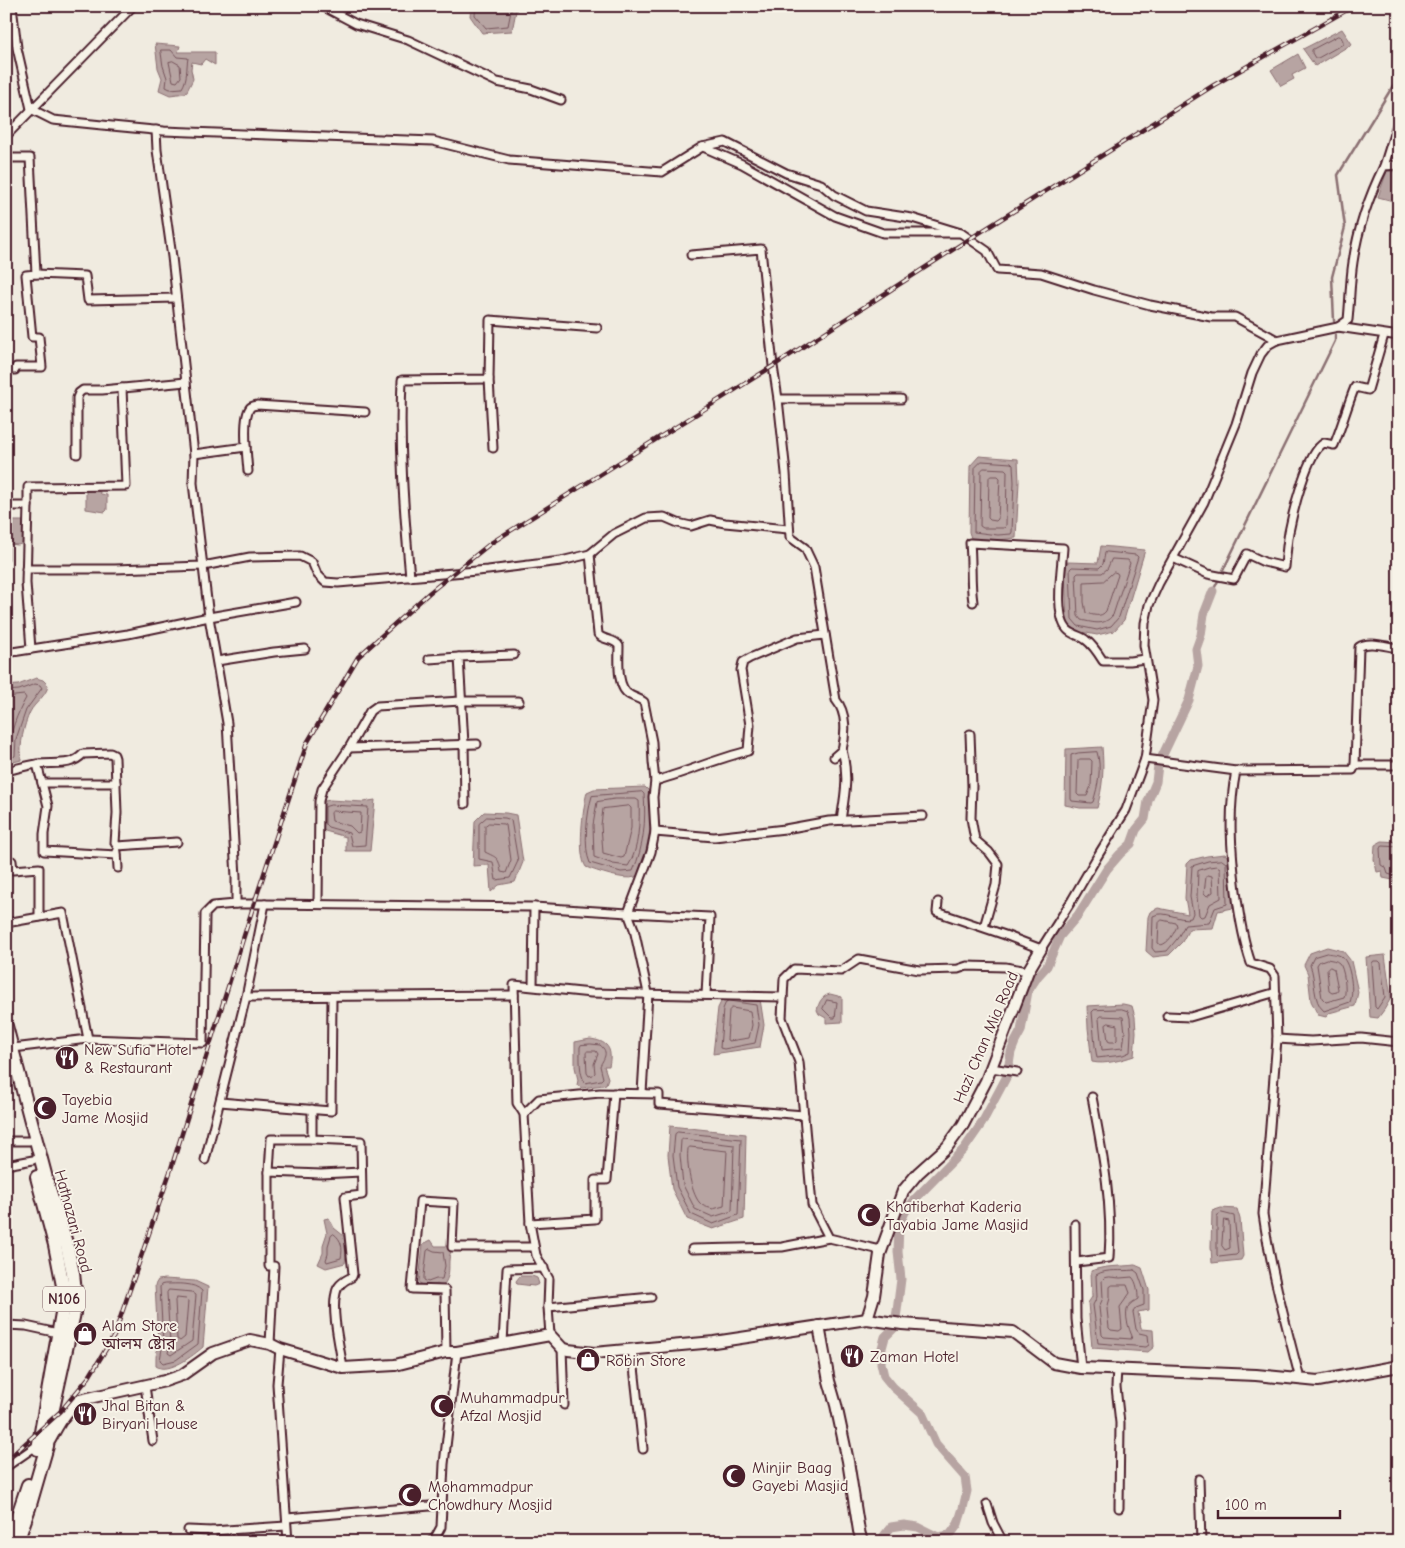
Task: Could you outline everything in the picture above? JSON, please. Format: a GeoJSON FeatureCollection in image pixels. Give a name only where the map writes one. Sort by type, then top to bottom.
{"type":"FeatureCollection","features":[{"type":"Feature","properties":{"kind":"highway","name":"Hathazari Road"},"geometry":{"type":"LineString","coordinates":[[6,1026],[33,1160],[55,1245],[65,1296],[44,1403],[43,1445],[9,1542]]}},
{"type":"Feature","properties":{"kind":"highway","name":"Hathazari Road"},"geometry":{"type":"LineString","coordinates":[[10,1052],[46,1182],[67,1246],[74,1282],[74,1313],[29,1508],[17,1542]]}},
{"type":"Feature","properties":{"kind":"street"},"geometry":{"type":"LineString","coordinates":[[12,6],[17,48],[31,109]]}},
{"type":"Feature","properties":{"kind":"street"},"geometry":{"type":"LineString","coordinates":[[6,136],[133,6]]}},
{"type":"Feature","properties":{"kind":"street"},"geometry":{"type":"LineString","coordinates":[[322,6],[356,24],[408,40],[497,82],[531,89],[561,100]]}},
{"type":"Feature","properties":{"kind":"street"},"geometry":{"type":"LineString","coordinates":[[31,109],[53,120],[156,130],[433,141],[509,160],[662,172],[702,147],[726,142],[786,173],[821,184],[834,195],[866,211],[912,218],[961,233],[987,251],[997,270],[1041,273],[1150,306],[1211,317],[1235,317],[1277,340]]}},
{"type":"Feature","properties":{"kind":"street"},"geometry":{"type":"LineString","coordinates":[[1338,327],[1348,320],[1352,264],[1358,234],[1374,186],[1384,166],[1399,118]]}},
{"type":"Feature","properties":{"kind":"street"},"geometry":{"type":"LineString","coordinates":[[156,130],[194,454],[193,483],[209,617],[227,723],[236,904]]}},
{"type":"Feature","properties":{"kind":"street"},"geometry":{"type":"LineString","coordinates":[[702,147],[742,164],[836,216],[883,233],[961,233]]}},
{"type":"Feature","properties":{"kind":"street"},"geometry":{"type":"LineString","coordinates":[[6,158],[30,158],[36,274]]}},
{"type":"Feature","properties":{"kind":"street"},"geometry":{"type":"LineString","coordinates":[[1384,166],[1399,166]]}},
{"type":"Feature","properties":{"kind":"street"},"geometry":{"type":"LineString","coordinates":[[691,256],[760,249],[786,473],[788,529],[790,537],[805,548],[814,567],[836,700],[842,707],[844,739],[842,750],[846,766],[846,784],[841,820]]}},
{"type":"Feature","properties":{"kind":"street"},"geometry":{"type":"LineString","coordinates":[[6,369],[42,367],[39,337],[32,337],[26,275],[85,276],[88,300],[176,298]]}},
{"type":"Feature","properties":{"kind":"street"},"geometry":{"type":"LineString","coordinates":[[493,448],[489,379],[490,320],[597,328]]}},
{"type":"Feature","properties":{"kind":"street"},"geometry":{"type":"LineString","coordinates":[[938,902],[937,912],[1041,949],[1126,810],[1144,759],[1153,700],[1144,645],[1149,605],[1172,558],[1204,502],[1236,424],[1258,360],[1268,345],[1277,340],[1338,327],[1399,336]]}},
{"type":"Feature","properties":{"kind":"street"},"geometry":{"type":"LineString","coordinates":[[1172,558],[1208,574],[1234,579],[1247,554],[1264,562],[1285,567],[1289,533],[1306,472],[1319,446],[1324,442],[1334,445],[1343,425],[1355,387],[1368,390],[1384,334]]}},
{"type":"Feature","properties":{"kind":"street"},"geometry":{"type":"LineString","coordinates":[[410,577],[400,427],[402,380],[489,379]]}},
{"type":"Feature","properties":{"kind":"street"},"geometry":{"type":"LineString","coordinates":[[77,454],[77,398],[83,390],[186,382]]}},
{"type":"Feature","properties":{"kind":"street"},"geometry":{"type":"LineString","coordinates":[[31,649],[26,569],[28,487],[126,486],[122,388]]}},
{"type":"Feature","properties":{"kind":"street"},"geometry":{"type":"LineString","coordinates":[[778,400],[901,399]]}},
{"type":"Feature","properties":{"kind":"street"},"geometry":{"type":"LineString","coordinates":[[248,471],[246,447],[248,412],[251,406],[365,412]]}},
{"type":"Feature","properties":{"kind":"street"},"geometry":{"type":"LineString","coordinates":[[194,454],[246,447]]}},
{"type":"Feature","properties":{"kind":"street"},"geometry":{"type":"LineString","coordinates":[[6,506],[28,506]]}},
{"type":"Feature","properties":{"kind":"street"},"geometry":{"type":"LineString","coordinates":[[26,569],[115,569],[203,566],[250,557],[300,556],[312,562],[317,574],[325,582],[338,583],[488,570],[561,561],[590,554],[614,534],[646,518],[664,517],[691,526],[710,520],[788,529]]}},
{"type":"Feature","properties":{"kind":"street"},"geometry":{"type":"LineString","coordinates":[[973,602],[970,581],[970,543],[1063,548],[1060,594],[1062,624],[1068,631],[1086,640],[1098,652],[1103,661],[1145,659]]}},
{"type":"Feature","properties":{"kind":"street"},"geometry":{"type":"LineString","coordinates":[[590,554],[598,634],[600,637],[617,643],[619,646],[618,673],[624,690],[629,695],[644,702],[652,742],[655,781],[653,797],[655,832],[651,852],[628,913],[634,929],[648,993],[642,1093]]}},
{"type":"Feature","properties":{"kind":"street"},"geometry":{"type":"LineString","coordinates":[[6,653],[128,634],[209,617],[296,602]]}},
{"type":"Feature","properties":{"kind":"street"},"geometry":{"type":"LineString","coordinates":[[655,781],[748,751],[750,725],[741,670],[743,662],[797,638],[825,635]]}},
{"type":"Feature","properties":{"kind":"street"},"geometry":{"type":"LineString","coordinates":[[1144,759],[1236,771],[1351,770],[1355,765],[1359,647],[1363,644],[1372,644],[1399,648]]}},
{"type":"Feature","properties":{"kind":"street"},"geometry":{"type":"LineString","coordinates":[[217,661],[305,649]]}},
{"type":"Feature","properties":{"kind":"street"},"geometry":{"type":"LineString","coordinates":[[430,659],[514,655]]}},
{"type":"Feature","properties":{"kind":"street"},"geometry":{"type":"LineString","coordinates":[[459,657],[465,804]]}},
{"type":"Feature","properties":{"kind":"street"},"geometry":{"type":"LineString","coordinates":[[318,904],[319,801],[322,789],[349,748],[370,711],[377,706],[519,700]]}},
{"type":"Feature","properties":{"kind":"street"},"geometry":{"type":"LineString","coordinates":[[970,734],[971,818],[975,840],[989,852],[998,864],[996,886],[984,928]]}},
{"type":"Feature","properties":{"kind":"street"},"geometry":{"type":"LineString","coordinates":[[349,748],[477,744]]}},
{"type":"Feature","properties":{"kind":"street"},"geometry":{"type":"LineString","coordinates":[[834,756],[842,750]]}},
{"type":"Feature","properties":{"kind":"street"},"geometry":{"type":"LineString","coordinates":[[6,772],[37,764],[71,762],[78,760],[83,754],[110,753],[114,755],[117,813],[115,843],[117,846],[118,868]]}},
{"type":"Feature","properties":{"kind":"street"},"geometry":{"type":"LineString","coordinates":[[37,764],[48,806],[44,850],[117,855]]}},
{"type":"Feature","properties":{"kind":"street"},"geometry":{"type":"LineString","coordinates":[[1355,765],[1399,764]]}},
{"type":"Feature","properties":{"kind":"street"},"geometry":{"type":"LineString","coordinates":[[1236,771],[1230,813],[1231,851],[1240,918],[1251,963],[1270,969],[1275,976],[1277,1039],[1263,1214],[1281,1304],[1300,1379]]}},
{"type":"Feature","properties":{"kind":"street"},"geometry":{"type":"LineString","coordinates":[[42,783],[116,783]]}},
{"type":"Feature","properties":{"kind":"street"},"geometry":{"type":"LineString","coordinates":[[655,832],[714,837],[841,820],[923,816]]}},
{"type":"Feature","properties":{"kind":"street"},"geometry":{"type":"LineString","coordinates":[[117,846],[177,842]]}},
{"type":"Feature","properties":{"kind":"street"},"geometry":{"type":"LineString","coordinates":[[6,862],[12,861],[13,870],[39,868],[39,917]]}},
{"type":"Feature","properties":{"kind":"street"},"geometry":{"type":"LineString","coordinates":[[10,1052],[88,1039],[202,1043],[205,914],[212,906],[236,904],[534,907],[710,917],[706,995]]}},
{"type":"Feature","properties":{"kind":"street"},"geometry":{"type":"LineString","coordinates":[[205,1160],[246,997],[265,904]]}},
{"type":"Feature","properties":{"kind":"street"},"geometry":{"type":"LineString","coordinates":[[533,986],[534,907]]}},
{"type":"Feature","properties":{"kind":"street"},"geometry":{"type":"LineString","coordinates":[[6,923],[63,913],[88,1039]]}},
{"type":"Feature","properties":{"kind":"street","name":"Hazi Chan Mia Road"},"geometry":{"type":"LineString","coordinates":[[867,1319],[874,1296],[880,1254],[903,1191],[918,1173],[947,1147],[964,1125],[991,1068],[1028,971],[1041,949]]}},
{"type":"Feature","properties":{"kind":"street"},"geometry":{"type":"LineString","coordinates":[[829,1238],[812,1206],[799,1062],[782,1018],[784,979],[794,969],[841,971],[859,959],[919,970],[958,969],[967,966],[1028,971]]}},
{"type":"Feature","properties":{"kind":"street"},"geometry":{"type":"LineString","coordinates":[[783,997],[591,993],[514,985],[517,1103],[524,1114],[530,1223],[536,1255],[549,1279],[550,1335],[562,1348],[594,1353],[632,1350],[714,1342],[867,1319],[902,1324],[1013,1332],[1054,1363],[1081,1368],[1256,1375],[1318,1381],[1399,1366]]}},
{"type":"Feature","properties":{"kind":"street"},"geometry":{"type":"LineString","coordinates":[[1167,1016],[1190,1017],[1273,993],[1276,994]]}},
{"type":"Feature","properties":{"kind":"street"},"geometry":{"type":"LineString","coordinates":[[246,997],[514,995]]}},
{"type":"Feature","properties":{"kind":"street"},"geometry":{"type":"LineString","coordinates":[[220,1102],[331,1110],[332,997]]}},
{"type":"Feature","properties":{"kind":"street"},"geometry":{"type":"LineString","coordinates":[[1277,1039],[1335,1040],[1361,1038],[1399,1042]]}},
{"type":"Feature","properties":{"kind":"street"},"geometry":{"type":"LineString","coordinates":[[991,1068],[1017,1072]]}},
{"type":"Feature","properties":{"kind":"street"},"geometry":{"type":"LineString","coordinates":[[524,1114],[539,1099],[614,1093],[642,1093],[659,1094],[659,1104],[804,1115]]}},
{"type":"Feature","properties":{"kind":"street"},"geometry":{"type":"LineString","coordinates":[[530,1223],[595,1219],[595,1180],[607,1180],[614,1093]]}},
{"type":"Feature","properties":{"kind":"street"},"geometry":{"type":"LineString","coordinates":[[1077,1262],[1109,1258],[1110,1206],[1104,1158],[1092,1097]]}},
{"type":"Feature","properties":{"kind":"street"},"geometry":{"type":"LineString","coordinates":[[312,1109],[312,1139]]}},
{"type":"Feature","properties":{"kind":"street"},"geometry":{"type":"LineString","coordinates":[[270,1344],[274,1266],[269,1266],[271,1139],[361,1140],[362,1195],[346,1197],[353,1274],[352,1277],[341,1283],[336,1292],[336,1322],[343,1368]]}},
{"type":"Feature","properties":{"kind":"street"},"geometry":{"type":"LineString","coordinates":[[6,1141],[29,1141]]}},
{"type":"Feature","properties":{"kind":"street"},"geometry":{"type":"LineString","coordinates":[[6,1165],[33,1160]]}},
{"type":"Feature","properties":{"kind":"street"},"geometry":{"type":"LineString","coordinates":[[269,1172],[321,1174],[361,1172]]}},
{"type":"Feature","properties":{"kind":"street"},"geometry":{"type":"LineString","coordinates":[[446,1352],[445,1290],[412,1289],[420,1201],[454,1203],[452,1247],[534,1248]]}},
{"type":"Feature","properties":{"kind":"street"},"geometry":{"type":"LineString","coordinates":[[1075,1224],[1077,1262],[1076,1319],[1081,1368]]}},
{"type":"Feature","properties":{"kind":"street"},"geometry":{"type":"LineString","coordinates":[[692,1249],[782,1247],[829,1238],[876,1249],[880,1254]]}},
{"type":"Feature","properties":{"kind":"street"},"geometry":{"type":"LineString","coordinates":[[503,1343],[507,1269],[544,1268]]}},
{"type":"Feature","properties":{"kind":"street"},"geometry":{"type":"LineString","coordinates":[[548,1307],[651,1297]]}},
{"type":"Feature","properties":{"kind":"street"},"geometry":{"type":"LineString","coordinates":[[6,1325],[26,1326],[58,1333]]}},
{"type":"Feature","properties":{"kind":"street"},"geometry":{"type":"LineString","coordinates":[[819,1326],[826,1355],[829,1382],[848,1460],[862,1542]]}},
{"type":"Feature","properties":{"kind":"street"},"geometry":{"type":"LineString","coordinates":[[6,1467],[43,1445],[59,1422],[74,1404],[80,1400],[110,1392],[145,1386],[182,1375],[213,1353],[250,1340],[270,1344],[280,1349],[343,1368],[395,1365],[446,1352],[457,1352],[550,1335]]}},
{"type":"Feature","properties":{"kind":"street"},"geometry":{"type":"LineString","coordinates":[[562,1348],[564,1405]]}},
{"type":"Feature","properties":{"kind":"street"},"geometry":{"type":"LineString","coordinates":[[280,1349],[277,1384],[288,1542]]}},
{"type":"Feature","properties":{"kind":"street"},"geometry":{"type":"LineString","coordinates":[[632,1350],[643,1449]]}},
{"type":"Feature","properties":{"kind":"street"},"geometry":{"type":"LineString","coordinates":[[430,1542],[435,1538],[441,1526],[444,1464],[457,1352]]}},
{"type":"Feature","properties":{"kind":"street"},"geometry":{"type":"LineString","coordinates":[[1117,1368],[1116,1387],[1120,1423],[1119,1508]]}},
{"type":"Feature","properties":{"kind":"street"},"geometry":{"type":"LineString","coordinates":[[145,1386],[153,1441]]}},
{"type":"Feature","properties":{"kind":"street"},"geometry":{"type":"LineString","coordinates":[[1199,1479],[1201,1542]]}},
{"type":"Feature","properties":{"kind":"street"},"geometry":{"type":"LineString","coordinates":[[987,1504],[1003,1542]]}},
{"type":"Feature","properties":{"kind":"street"},"geometry":{"type":"LineString","coordinates":[[287,1518],[442,1505]]}},
{"type":"Feature","properties":{"kind":"street"},"geometry":{"type":"LineString","coordinates":[[188,1530],[212,1531],[286,1526]]}},
{"type":"Feature","properties":{"kind":"street"},"geometry":{"type":"LineString","coordinates":[[212,1531],[212,1542]]}},
{"type":"Feature","properties":{"kind":"shaded area"},"geometry":{"type":"Polygon","coordinates":[[[6,1080],[12,1116],[6,1117],[6,1080]]]}},
{"type":"Feature","properties":{"kind":"water"},"geometry":{"type":"Polygon","coordinates":[[[471,6],[517,6],[512,31],[482,33],[470,16],[471,6]]]}},
{"type":"Feature","properties":{"kind":"water"},"geometry":{"type":"Polygon","coordinates":[[[1342,29],[1352,44],[1315,66],[1303,49],[1342,29]]]}},
{"type":"Feature","properties":{"kind":"water"},"geometry":{"type":"Polygon","coordinates":[[[155,44],[180,46],[178,52],[215,52],[215,65],[205,59],[201,64],[192,62],[193,79],[186,93],[170,95],[159,90],[162,78],[158,68],[155,44]]]}},
{"type":"Feature","properties":{"kind":"water"},"geometry":{"type":"Polygon","coordinates":[[[1298,54],[1305,68],[1292,75],[1294,79],[1281,86],[1271,70],[1298,54]]]}},
{"type":"Feature","properties":{"kind":"water"},"geometry":{"type":"Polygon","coordinates":[[[1387,171],[1399,172],[1399,201],[1397,202],[1378,197],[1387,171]]]}},
{"type":"Feature","properties":{"kind":"water"},"geometry":{"type":"Polygon","coordinates":[[[979,456],[1018,459],[1019,482],[1016,538],[998,540],[971,538],[969,532],[970,466],[979,456]]]}},
{"type":"Feature","properties":{"kind":"water"},"geometry":{"type":"Polygon","coordinates":[[[98,490],[101,494],[107,495],[107,510],[105,512],[86,509],[86,491],[98,490]]]}},
{"type":"Feature","properties":{"kind":"water"},"geometry":{"type":"Polygon","coordinates":[[[6,514],[9,514],[11,521],[23,521],[25,532],[24,543],[18,545],[9,544],[9,559],[6,566],[6,514]]]}},
{"type":"Feature","properties":{"kind":"water"},"geometry":{"type":"Polygon","coordinates":[[[1101,546],[1145,550],[1124,620],[1114,631],[1097,635],[1076,631],[1067,622],[1065,572],[1067,562],[1098,563],[1101,546]]]}},
{"type":"Feature","properties":{"kind":"water"},"geometry":{"type":"Polygon","coordinates":[[[36,678],[43,680],[48,685],[47,689],[32,708],[28,718],[22,736],[21,760],[6,764],[6,686],[18,685],[36,678]]]}},
{"type":"Feature","properties":{"kind":"water"},"geometry":{"type":"Polygon","coordinates":[[[1102,747],[1101,792],[1097,808],[1080,808],[1065,805],[1066,749],[1102,747]]]}},
{"type":"Feature","properties":{"kind":"water"},"geometry":{"type":"Polygon","coordinates":[[[645,787],[649,791],[651,822],[646,851],[638,874],[635,877],[625,878],[586,867],[583,861],[581,842],[587,792],[594,789],[645,787]]]}},
{"type":"Feature","properties":{"kind":"water"},"geometry":{"type":"Polygon","coordinates":[[[330,800],[363,802],[375,800],[370,851],[346,851],[346,837],[325,831],[319,826],[320,802],[330,800]]]}},
{"type":"Feature","properties":{"kind":"water"},"geometry":{"type":"Polygon","coordinates":[[[484,812],[516,815],[523,862],[515,882],[499,885],[491,892],[489,865],[473,866],[475,821],[484,812]]]}},
{"type":"Feature","properties":{"kind":"water"},"geometry":{"type":"Polygon","coordinates":[[[1382,841],[1399,842],[1399,884],[1395,885],[1393,880],[1383,878],[1382,871],[1377,872],[1374,859],[1375,845],[1382,841]]]}},
{"type":"Feature","properties":{"kind":"water"},"geometry":{"type":"Polygon","coordinates":[[[1225,854],[1230,860],[1233,908],[1218,911],[1213,928],[1189,929],[1182,942],[1169,955],[1153,957],[1146,951],[1150,912],[1158,908],[1188,914],[1185,898],[1187,864],[1191,860],[1225,854]]]}},
{"type":"Feature","properties":{"kind":"water"},"geometry":{"type":"Polygon","coordinates":[[[1327,947],[1343,951],[1351,961],[1358,992],[1355,1006],[1329,1013],[1326,1017],[1318,1015],[1311,1001],[1308,974],[1304,965],[1310,953],[1327,947]]]}},
{"type":"Feature","properties":{"kind":"water"},"geometry":{"type":"Polygon","coordinates":[[[1385,955],[1391,998],[1378,1018],[1370,1017],[1366,957],[1385,955]]]}},
{"type":"Feature","properties":{"kind":"water"},"geometry":{"type":"Polygon","coordinates":[[[830,994],[842,997],[842,1022],[826,1023],[826,1018],[819,1014],[817,1010],[821,1000],[830,994]]]}},
{"type":"Feature","properties":{"kind":"water"},"geometry":{"type":"Polygon","coordinates":[[[724,996],[760,999],[764,1025],[760,1047],[713,1054],[718,1008],[724,996]]]}},
{"type":"Feature","properties":{"kind":"water"},"geometry":{"type":"Polygon","coordinates":[[[1123,1004],[1132,1006],[1135,1017],[1134,1056],[1108,1062],[1092,1062],[1087,1006],[1123,1004]]]}},
{"type":"Feature","properties":{"kind":"water"},"geometry":{"type":"Polygon","coordinates":[[[590,1039],[605,1044],[609,1050],[609,1066],[604,1066],[608,1078],[606,1084],[582,1088],[577,1085],[575,1042],[590,1039]]]}},
{"type":"Feature","properties":{"kind":"water"},"geometry":{"type":"Polygon","coordinates":[[[670,1126],[746,1134],[744,1219],[713,1229],[687,1219],[672,1189],[668,1155],[670,1126]]]}},
{"type":"Feature","properties":{"kind":"water"},"geometry":{"type":"Polygon","coordinates":[[[1221,1208],[1237,1209],[1240,1219],[1243,1256],[1241,1260],[1212,1263],[1212,1211],[1221,1208]]]}},
{"type":"Feature","properties":{"kind":"water"},"geometry":{"type":"Polygon","coordinates":[[[329,1218],[334,1228],[344,1236],[347,1245],[345,1263],[326,1268],[318,1264],[323,1253],[323,1245],[327,1233],[324,1219],[329,1218]]]}},
{"type":"Feature","properties":{"kind":"water"},"geometry":{"type":"Polygon","coordinates":[[[431,1240],[435,1246],[449,1246],[452,1249],[449,1259],[448,1277],[442,1287],[437,1284],[431,1288],[419,1283],[423,1244],[431,1240]]]}},
{"type":"Feature","properties":{"kind":"water"},"geometry":{"type":"Polygon","coordinates":[[[1135,1265],[1142,1268],[1149,1290],[1149,1310],[1138,1312],[1141,1329],[1153,1330],[1154,1347],[1148,1352],[1092,1348],[1088,1303],[1092,1297],[1091,1271],[1107,1267],[1135,1265]]]}},
{"type":"Feature","properties":{"kind":"water"},"geometry":{"type":"Polygon","coordinates":[[[520,1276],[537,1278],[539,1284],[534,1286],[517,1284],[516,1281],[520,1276]]]}},
{"type":"Feature","properties":{"kind":"water"},"geometry":{"type":"Polygon","coordinates":[[[158,1280],[195,1281],[208,1287],[203,1347],[181,1363],[161,1368],[156,1366],[158,1343],[155,1285],[158,1280]]]}},
{"type":"Feature","properties":{"kind":"waterway"},"geometry":{"type":"LineString","coordinates":[[1334,321],[1332,277],[1345,227],[1338,175],[1399,76]]}},
{"type":"Feature","properties":{"kind":"waterway"},"geometry":{"type":"LineString","coordinates":[[1213,591],[1335,341],[1335,335]]}},
{"type":"Feature","properties":{"kind":"waterway"},"geometry":{"type":"LineString","coordinates":[[886,1542],[884,1536],[891,1527],[904,1525],[918,1527],[938,1537],[950,1535],[958,1524],[967,1491],[965,1477],[936,1444],[922,1413],[893,1387],[884,1376],[881,1363],[882,1348],[885,1337],[894,1328],[901,1279],[898,1252],[899,1225],[905,1212],[916,1198],[964,1149],[982,1123],[1007,1076],[1011,1052],[1021,1031],[1028,991],[1047,966],[1060,936],[1078,915],[1107,869],[1131,844],[1136,830],[1145,819],[1148,801],[1156,782],[1158,765],[1189,700],[1198,666],[1196,649],[1201,635],[1204,614],[1213,591]]}},
{"type":"Feature","properties":{"kind":"waterway"},"geometry":{"type":"LineString","coordinates":[[725,1542],[739,1539],[753,1542]]}},
{"type":"Feature","properties":{"kind":"railway"},"geometry":{"type":"LineString","coordinates":[[6,1461],[61,1411],[89,1377],[114,1336],[170,1172],[254,904],[307,743],[358,657],[429,593],[491,543],[1214,85],[1354,6]]}},
{"type":"Feature","properties":{"kind":"place","name":"New Sufia Hotel & Restaurant"},"geometry":{"type":"Point","coordinates":[67,1058]}},
{"type":"Feature","properties":{"kind":"place","name":"Tayebia Jame Mosjid"},"geometry":{"type":"Point","coordinates":[45,1108]}},
{"type":"Feature","properties":{"kind":"place","name":"Khatiberhat Kaderia Tayabia Jame Masjid"},"geometry":{"type":"Point","coordinates":[869,1215]}},
{"type":"Feature","properties":{"kind":"place","name":"Alam Store আলম ষ্টোর"},"geometry":{"type":"Point","coordinates":[85,1334]}},
{"type":"Feature","properties":{"kind":"place","name":"Zaman Hotel"},"geometry":{"type":"Point","coordinates":[852,1356]}},
{"type":"Feature","properties":{"kind":"place","name":"Robin Store"},"geometry":{"type":"Point","coordinates":[588,1360]}},
{"type":"Feature","properties":{"kind":"place","name":"Muhammadpur Afzal Mosjid"},"geometry":{"type":"Point","coordinates":[442,1406]}},
{"type":"Feature","properties":{"kind":"place","name":"Jhal Bitan & Biryani House"},"geometry":{"type":"Point","coordinates":[85,1414]}},
{"type":"Feature","properties":{"kind":"place","name":"Minjir Baag Gayebi Masjid"},"geometry":{"type":"Point","coordinates":[734,1476]}},
{"type":"Feature","properties":{"kind":"place","name":"Mohammadpur Chowdhury Mosjid"},"geometry":{"type":"Point","coordinates":[410,1495]}}]}
